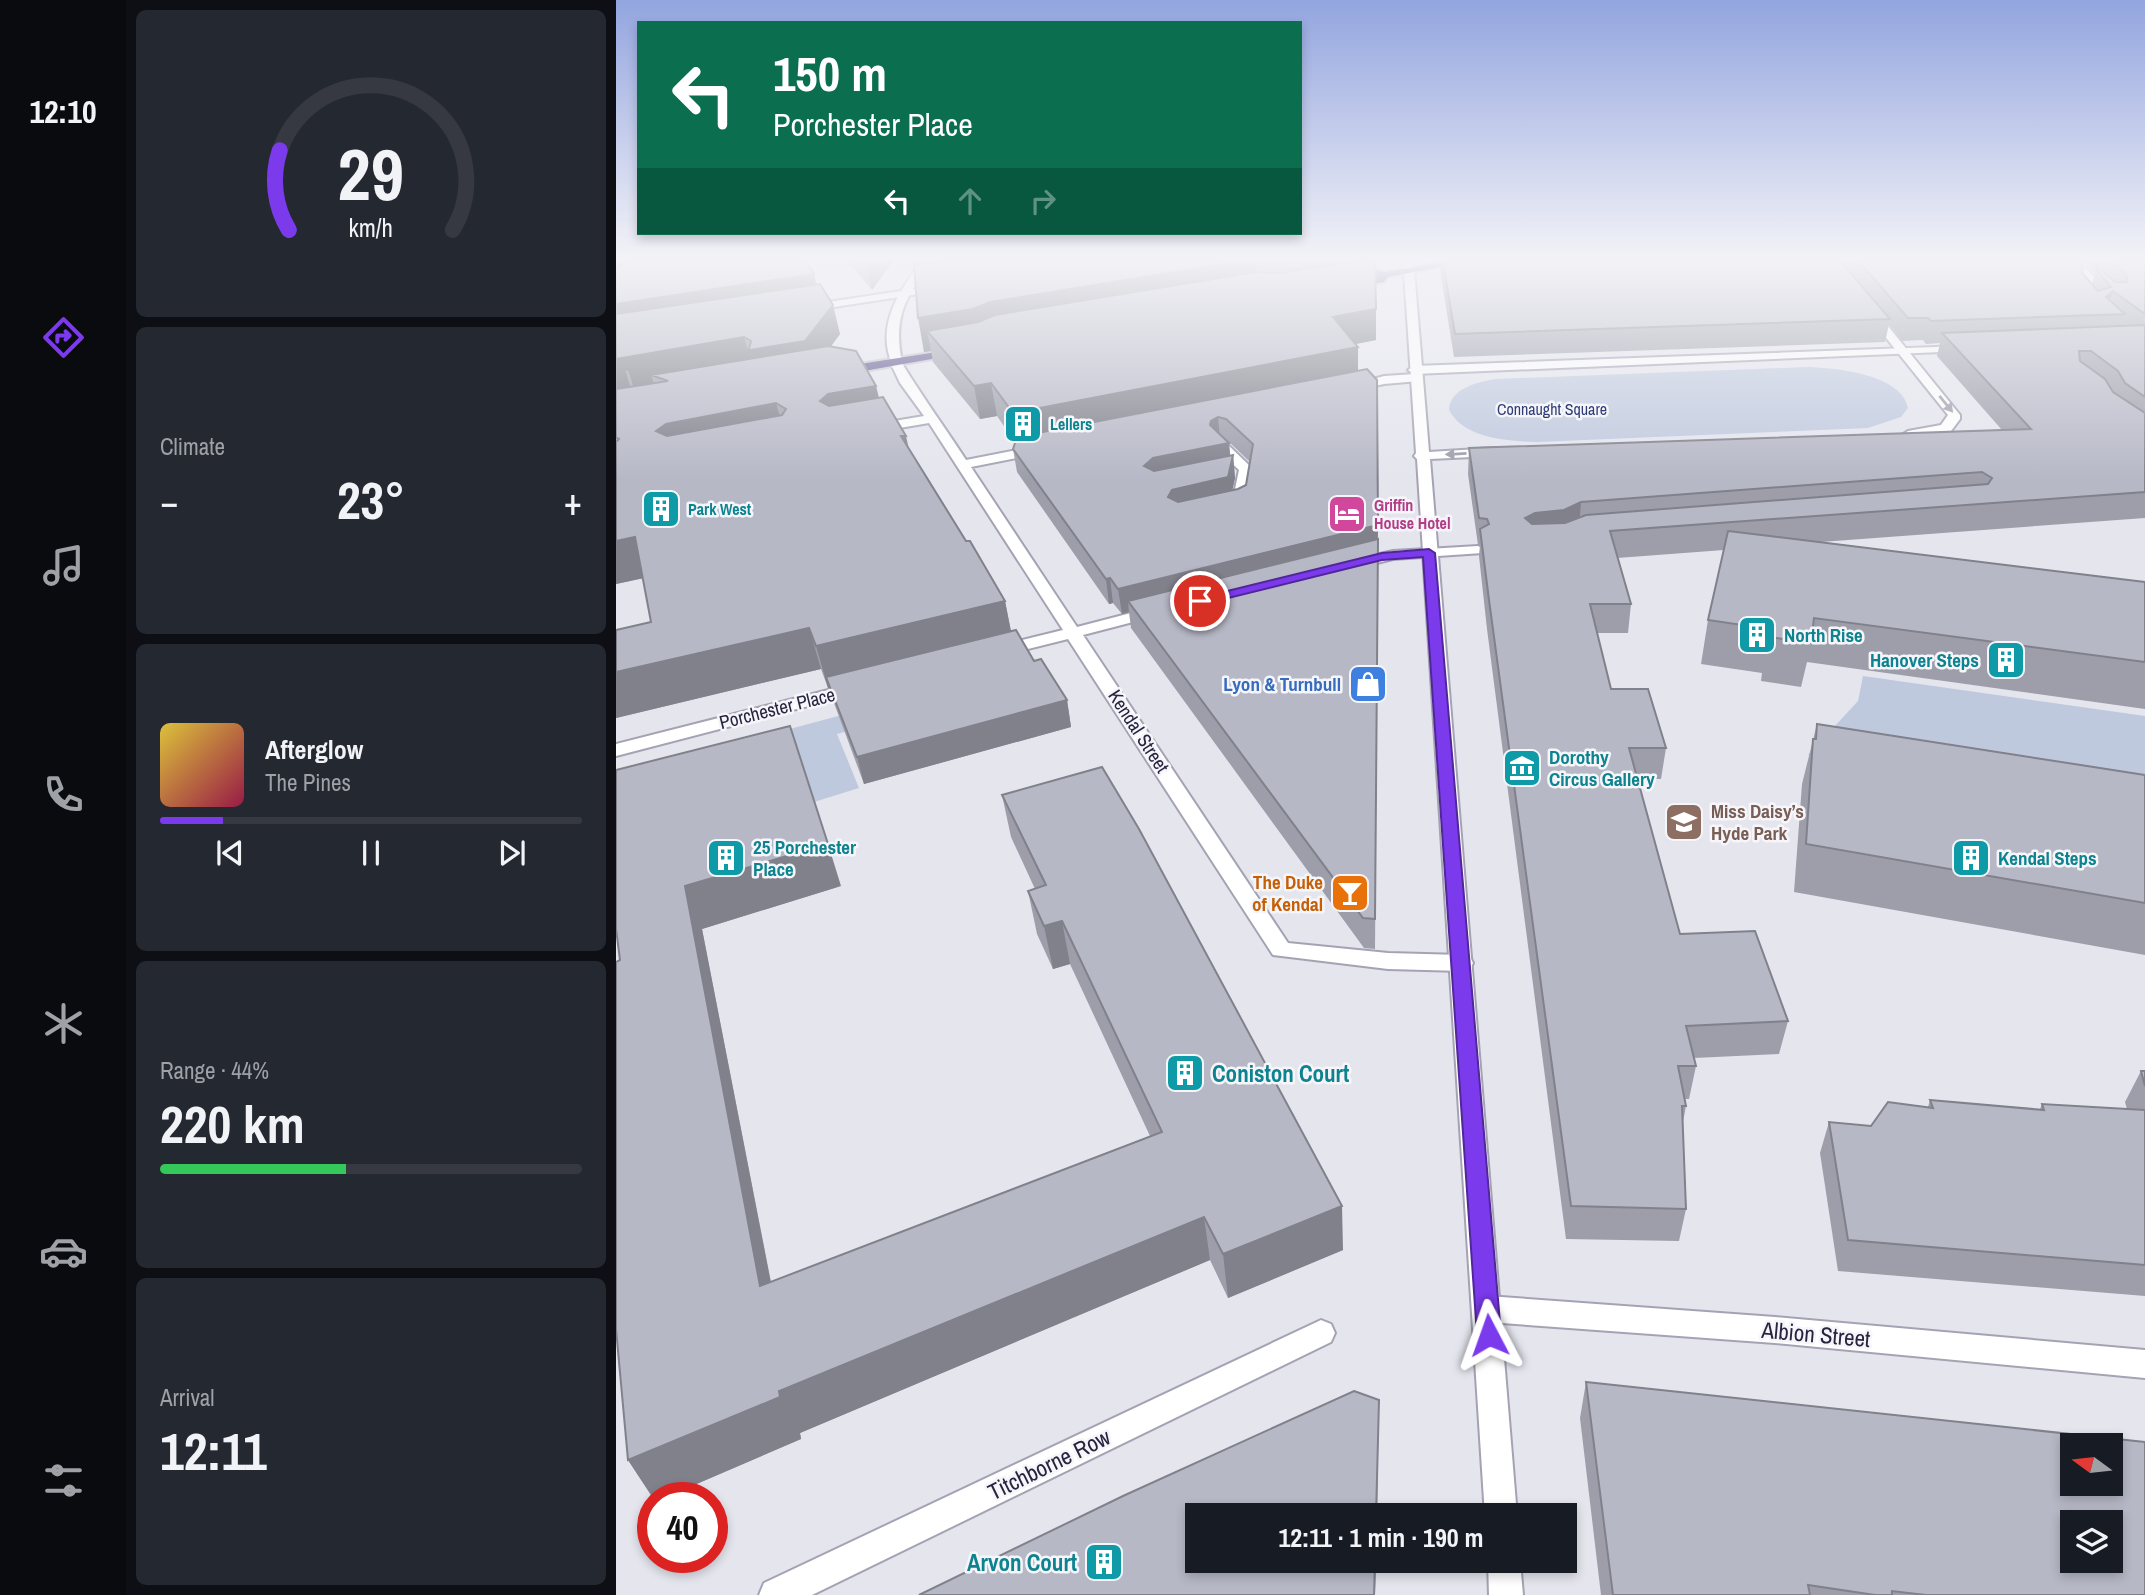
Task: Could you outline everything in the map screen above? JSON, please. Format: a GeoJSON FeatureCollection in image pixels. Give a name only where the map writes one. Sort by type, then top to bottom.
{"type":"FeatureCollection","features":[{"type":"Feature","properties":{"kind":"highway"},"geometry":{"type":"LineString","coordinates":[[825,374],[962,339]]}},
{"type":"Feature","properties":{"kind":"highway"},"geometry":{"type":"LineString","coordinates":[[835,360],[973,349]]}},
{"type":"Feature","properties":{"kind":"street"},"geometry":{"type":"LineString","coordinates":[[892,331],[895,356]]}},
{"type":"Feature","properties":{"kind":"street"},"geometry":{"type":"LineString","coordinates":[[1412,331],[1462,963],[1500,1503]]}},
{"type":"Feature","properties":{"kind":"street"},"geometry":{"type":"LineString","coordinates":[[1888,331],[1954,415],[1946,428],[1938,431],[1900,435]]}},
{"type":"Feature","properties":{"kind":"street"},"geometry":{"type":"LineString","coordinates":[[1343,389],[1415,374],[1980,348]]}},
{"type":"Feature","properties":{"kind":"street","name":"Kendal Street"},"geometry":{"type":"LineString","coordinates":[[895,356],[907,385],[933,418],[1281,950],[1388,961],[1462,963]]}},
{"type":"Feature","properties":{"kind":"street"},"geometry":{"type":"LineString","coordinates":[[862,431],[933,418]]}},
{"type":"Feature","properties":{"kind":"street"},"geometry":{"type":"LineString","coordinates":[[1216,511],[1239,506],[1240,470],[1221,446]]}},
{"type":"Feature","properties":{"kind":"street"},"geometry":{"type":"LineString","coordinates":[[962,465],[1052,447]]}},
{"type":"Feature","properties":{"kind":"street"},"geometry":{"type":"LineString","coordinates":[[1421,456],[1507,452]]}},
{"type":"Feature","properties":{"kind":"street"},"geometry":{"type":"LineString","coordinates":[[1339,567],[1382,556],[1478,550]]}},
{"type":"Feature","properties":{"kind":"street"},"geometry":{"type":"LineString","coordinates":[[980,656],[1177,607]]}},
{"type":"Feature","properties":{"kind":"street","name":"Porchester Place"},"geometry":{"type":"LineString","coordinates":[[616,750],[877,683]]}},
{"type":"Feature","properties":{"kind":"street","name":"Albion Street"},"geometry":{"type":"LineString","coordinates":[[1487,1309],[1775,1330],[2145,1364]]}},
{"type":"Feature","properties":{"kind":"street","name":"Titchborne Row"},"geometry":{"type":"LineString","coordinates":[[776,1595],[1321,1333]]}},
{"type":"Feature","properties":{"kind":"street"},"geometry":{"type":"LineString","coordinates":[[1505,1573],[1506,1595]]}},
{"type":"Feature","properties":{"kind":"green space","name":"Connaught Square"},"geometry":{"type":"Polygon","coordinates":[[[1808,367],[1850,371],[1881,380],[1894,387],[1908,408],[1901,417],[1868,428],[1537,442],[1514,441],[1476,433],[1456,420],[1449,410],[1454,396],[1466,387],[1496,379],[1808,367]]]}},
{"type":"Feature","properties":{"kind":"green space"},"geometry":{"type":"Polygon","coordinates":[[[1032,664],[1041,680],[837,734],[859,788],[814,802],[786,730],[1032,664]]]}},
{"type":"Feature","properties":{"kind":"green space"},"geometry":{"type":"Polygon","coordinates":[[[1863,676],[2145,716],[2145,809],[1808,755],[1858,701],[1863,676]]]}},
{"type":"Feature","properties":{"kind":"building"},"geometry":{"type":"Polygon","coordinates":[[[616,331],[812,331],[805,341],[628,370],[625,369],[749,349],[751,341],[744,337],[616,359],[616,331]]]}},
{"type":"Feature","properties":{"kind":"building"},"geometry":{"type":"Polygon","coordinates":[[[927,331],[1345,331],[1358,347],[1013,413],[991,383],[974,386],[927,331]]]}},
{"type":"Feature","properties":{"kind":"building"},"geometry":{"type":"Polygon","coordinates":[[[1455,331],[1529,331],[1455,334],[1455,331]]]}},
{"type":"Feature","properties":{"kind":"building"},"geometry":{"type":"Polygon","coordinates":[[[2145,331],[2145,397],[2125,383],[2118,371],[2091,351],[2079,351],[2080,361],[2105,379],[2113,392],[2145,413],[2145,492],[1610,531],[1631,604],[1590,604],[1611,689],[1648,689],[1666,748],[1629,748],[1680,934],[1755,931],[1788,1021],[1686,1026],[1696,1066],[1678,1066],[1686,1106],[1682,1106],[1686,1209],[1571,1206],[1480,529],[1489,524],[1487,519],[1479,518],[1469,448],[2031,429],[1942,333],[2145,331]],[[1982,472],[1581,502],[1564,510],[1535,513],[1525,518],[1532,524],[1565,523],[1586,515],[1988,484],[1992,478],[1982,472]]]}},
{"type":"Feature","properties":{"kind":"building"},"geometry":{"type":"Polygon","coordinates":[[[828,346],[856,351],[876,386],[828,394],[820,401],[829,406],[883,397],[906,436],[901,436],[966,541],[970,541],[1005,601],[816,646],[809,628],[616,672],[616,630],[651,622],[635,537],[616,541],[616,442],[619,439],[616,437],[616,389],[668,381],[651,375],[828,346]],[[776,403],[666,424],[656,431],[667,436],[782,415],[786,409],[776,403]]]}},
{"type":"Feature","properties":{"kind":"building"},"geometry":{"type":"Polygon","coordinates":[[[1367,369],[1377,380],[1378,525],[1118,589],[1110,578],[1106,579],[1013,449],[1017,437],[1367,369]],[[1218,417],[1211,421],[1210,425],[1229,443],[1153,458],[1144,466],[1154,471],[1233,455],[1228,477],[1172,490],[1168,497],[1178,502],[1246,485],[1253,444],[1226,419],[1218,417]]]}},
{"type":"Feature","properties":{"kind":"building"},"geometry":{"type":"Polygon","coordinates":[[[1728,531],[2145,582],[2145,662],[1814,618],[1811,643],[1770,637],[1770,629],[1708,620],[1728,531]]]}},
{"type":"Feature","properties":{"kind":"building"},"geometry":{"type":"Polygon","coordinates":[[[1378,539],[1375,919],[1363,918],[1128,601],[1378,539]]]}},
{"type":"Feature","properties":{"kind":"building"},"geometry":{"type":"Polygon","coordinates":[[[1016,630],[1034,661],[1041,659],[1067,700],[857,757],[826,677],[1016,630]]]}},
{"type":"Feature","properties":{"kind":"building"},"geometry":{"type":"Polygon","coordinates":[[[1817,724],[2145,775],[2145,903],[1806,844],[1813,739],[1816,739],[1817,724]]]}},
{"type":"Feature","properties":{"kind":"building"},"geometry":{"type":"Polygon","coordinates":[[[790,726],[828,844],[685,886],[760,1286],[1162,1132],[1062,921],[1044,926],[1028,891],[1046,885],[1002,795],[1102,767],[1139,829],[1342,1206],[1223,1254],[1204,1217],[779,1391],[780,1397],[628,1460],[616,1329],[616,962],[620,960],[616,929],[616,770],[790,726]]]}},
{"type":"Feature","properties":{"kind":"building"},"geometry":{"type":"Polygon","coordinates":[[[1930,1100],[2044,1110],[2042,1104],[2145,1110],[2145,1265],[1848,1240],[1829,1122],[1871,1126],[1888,1102],[1933,1108],[1930,1100]]]}},
{"type":"Feature","properties":{"kind":"building"},"geometry":{"type":"Polygon","coordinates":[[[1586,1382],[2061,1433],[2060,1496],[2123,1496],[2123,1440],[2145,1442],[2145,1595],[1926,1595],[1892,1591],[1892,1595],[1875,1595],[1808,1585],[1810,1595],[1613,1595],[1586,1382]]]}},
{"type":"Feature","properties":{"kind":"building"},"geometry":{"type":"Polygon","coordinates":[[[1354,1391],[1379,1400],[1376,1503],[1185,1503],[1185,1573],[1375,1573],[1374,1595],[919,1595],[1123,1496],[1354,1391]]]}},
{"type":"Feature","properties":{"kind":"place","name":"Lellers"},"geometry":{"type":"Point","coordinates":[1023,424]}},
{"type":"Feature","properties":{"kind":"place","name":"Park West"},"geometry":{"type":"Point","coordinates":[661,509]}},
{"type":"Feature","properties":{"kind":"place","name":"Griffin House Hotel"},"geometry":{"type":"Point","coordinates":[1347,514]}},
{"type":"Feature","properties":{"kind":"place","name":"North Rise"},"geometry":{"type":"Point","coordinates":[1757,635]}},
{"type":"Feature","properties":{"kind":"place","name":"Hanover Steps"},"geometry":{"type":"Point","coordinates":[2006,660]}},
{"type":"Feature","properties":{"kind":"place","name":"Lyon & Turnbull"},"geometry":{"type":"Point","coordinates":[1368,684]}},
{"type":"Feature","properties":{"kind":"place","name":"Dorothy Circus Gallery"},"geometry":{"type":"Point","coordinates":[1522,768]}},
{"type":"Feature","properties":{"kind":"place","name":"Miss Daisy’s Hyde Park"},"geometry":{"type":"Point","coordinates":[1684,822]}},
{"type":"Feature","properties":{"kind":"place","name":"25 Porchester Place"},"geometry":{"type":"Point","coordinates":[726,858]}},
{"type":"Feature","properties":{"kind":"place","name":"Kendal Steps"},"geometry":{"type":"Point","coordinates":[1971,858]}},
{"type":"Feature","properties":{"kind":"place","name":"The Duke of Kendal"},"geometry":{"type":"Point","coordinates":[1350,893]}},
{"type":"Feature","properties":{"kind":"place","name":"Coniston Court"},"geometry":{"type":"Point","coordinates":[1185,1073]}},
{"type":"Feature","properties":{"kind":"place","name":"Arvon Court"},"geometry":{"type":"Point","coordinates":[1104,1562]}},
{"type":"Feature","properties":{"kind":"route"},"geometry":{"type":"LineString","coordinates":[[1200,601],[1382,556],[1429,553],[1489,1335]]}}]}
